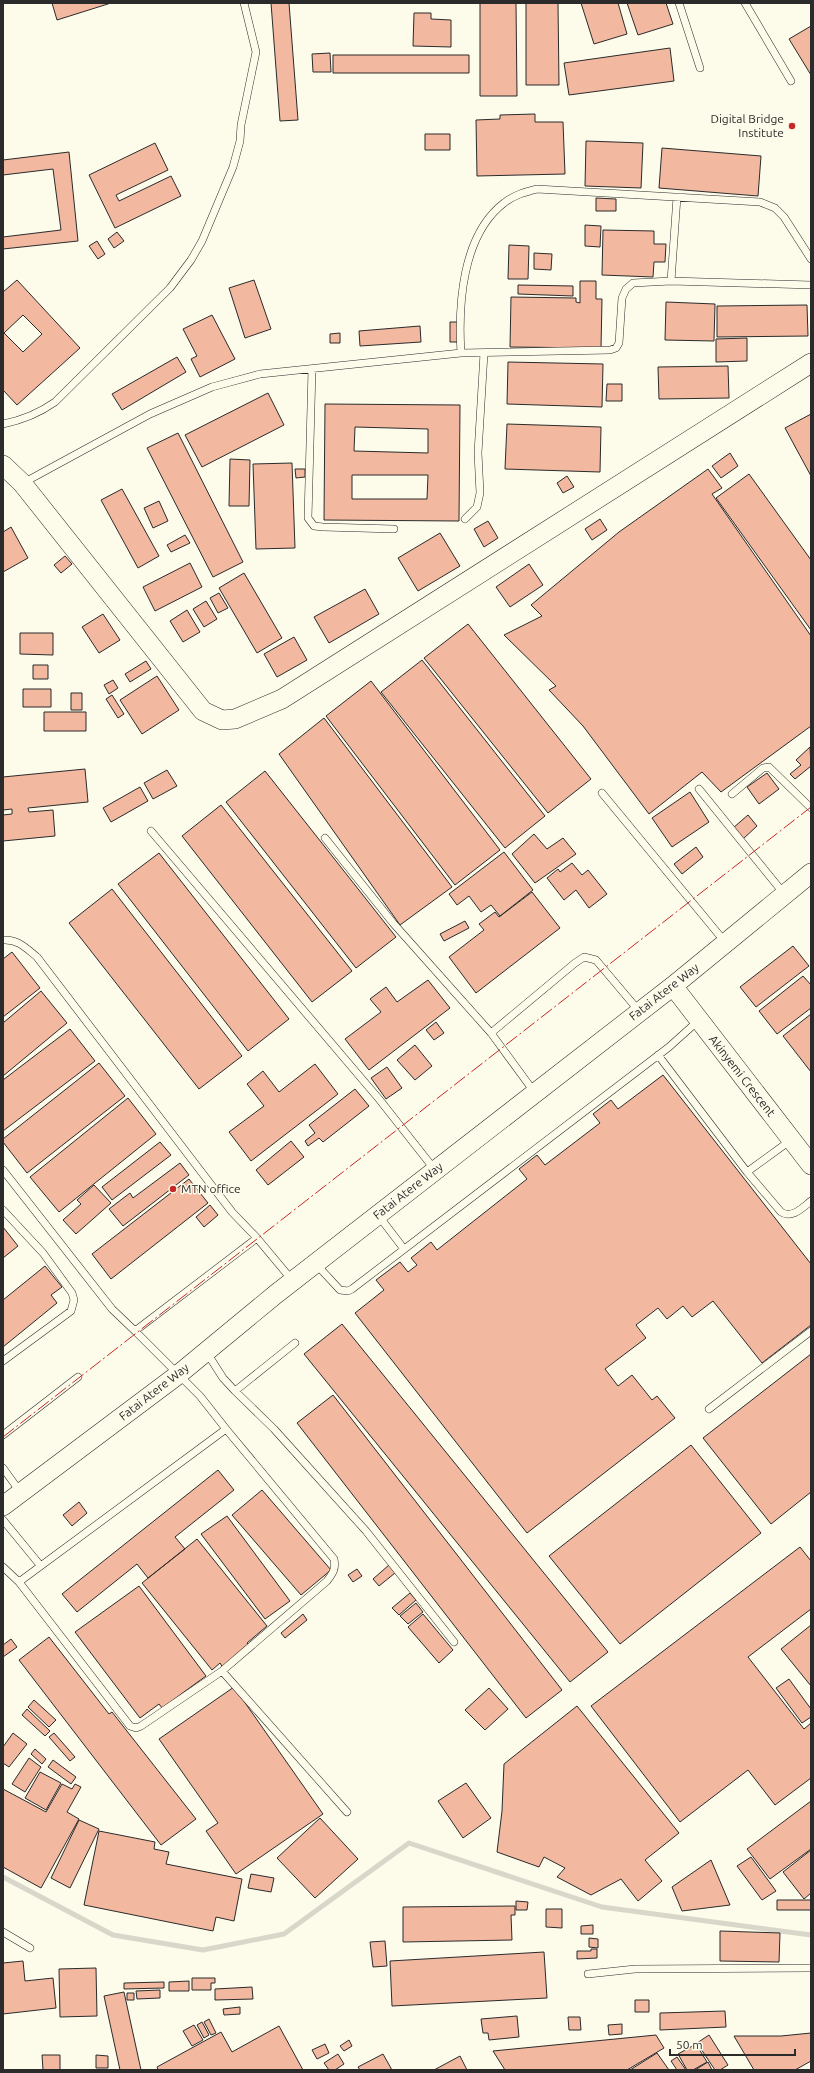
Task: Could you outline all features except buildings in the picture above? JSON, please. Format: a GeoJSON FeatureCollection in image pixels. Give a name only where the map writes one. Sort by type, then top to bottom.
{"type":"FeatureCollection","features":[{"type":"Feature","properties":{"kind":"street"},"geometry":{"type":"LineString","coordinates":[[3,465],[22,483],[203,711],[222,720],[236,720],[282,699],[811,363]]}},
{"type":"Feature","properties":{"kind":"street","name":"Fatai Atere Way"},"geometry":{"type":"LineString","coordinates":[[3,1506],[179,1374],[315,1264],[674,986],[785,895],[809,878]]}},
{"type":"Feature","properties":{"kind":"street","name":"Akinyemi Crescent"},"geometry":{"type":"LineString","coordinates":[[674,986],[811,1165]]}},
{"type":"Feature","properties":{"kind":"lane"},"geometry":{"type":"LineString","coordinates":[[3,424],[24,420],[40,413],[55,402],[170,288],[191,260],[202,241],[233,167],[240,141],[241,125],[256,52],[244,3]]}},
{"type":"Feature","properties":{"kind":"lane"},"geometry":{"type":"LineString","coordinates":[[679,3],[700,68]]}},
{"type":"Feature","properties":{"kind":"lane"},"geometry":{"type":"LineString","coordinates":[[746,3],[792,81]]}},
{"type":"Feature","properties":{"kind":"lane"},"geometry":{"type":"LineString","coordinates":[[461,353],[460,332],[463,286],[471,250],[481,229],[503,203],[519,194],[537,189],[760,202],[776,208],[795,233],[811,259]]}},
{"type":"Feature","properties":{"kind":"lane"},"geometry":{"type":"LineString","coordinates":[[671,281],[677,198]]}},
{"type":"Feature","properties":{"kind":"lane"},"geometry":{"type":"LineString","coordinates":[[22,483],[150,414],[212,387],[260,374],[461,353],[610,350],[616,348],[619,343],[621,309],[626,289],[633,283],[671,281],[811,285]]}},
{"type":"Feature","properties":{"kind":"lane"},"geometry":{"type":"LineString","coordinates":[[465,519],[477,507],[480,493],[478,453],[484,352]]}},
{"type":"Feature","properties":{"kind":"lane"},"geometry":{"type":"LineString","coordinates":[[312,369],[308,518],[314,526],[322,527],[394,528]]}},
{"type":"Feature","properties":{"kind":"lane"},"geometry":{"type":"LineString","coordinates":[[732,794],[763,768],[769,767],[811,808]]}},
{"type":"Feature","properties":{"kind":"lane"},"geometry":{"type":"LineString","coordinates":[[699,789],[785,895]]}},
{"type":"Feature","properties":{"kind":"lane"},"geometry":{"type":"LineString","coordinates":[[602,793],[726,943]]}},
{"type":"Feature","properties":{"kind":"lane"},"geometry":{"type":"LineString","coordinates":[[151,831],[379,1099],[435,1170]]}},
{"type":"Feature","properties":{"kind":"lane"},"geometry":{"type":"LineString","coordinates":[[325,838],[393,923],[490,1033],[535,1093]]}},
{"type":"Feature","properties":{"kind":"lane"},"geometry":{"type":"LineString","coordinates":[[3,940],[13,940],[37,957],[232,1212],[257,1238],[293,1282]]}},
{"type":"Feature","properties":{"kind":"lane"},"geometry":{"type":"LineString","coordinates":[[490,1033],[584,957],[596,960],[640,1012]]}},
{"type":"Feature","properties":{"kind":"lane"},"geometry":{"type":"LineString","coordinates":[[315,1264],[340,1290],[348,1292],[658,1055],[699,1020]]}},
{"type":"Feature","properties":{"kind":"lane"},"geometry":{"type":"LineString","coordinates":[[658,1055],[747,1172],[785,1215],[792,1214],[811,1201]]}},
{"type":"Feature","properties":{"kind":"lane"},"geometry":{"type":"LineString","coordinates":[[747,1172],[792,1140]]}},
{"type":"Feature","properties":{"kind":"lane"},"geometry":{"type":"LineString","coordinates":[[3,1170],[112,1310],[200,1396],[334,1559],[335,1565],[334,1573],[327,1581],[222,1672],[141,1726],[133,1727],[130,1726],[19,1582],[3,1567]]}},
{"type":"Feature","properties":{"kind":"lane"},"geometry":{"type":"LineString","coordinates":[[3,1210],[43,1253],[72,1293],[74,1300],[71,1311],[3,1361]]}},
{"type":"Feature","properties":{"kind":"lane"},"geometry":{"type":"LineString","coordinates":[[378,1215],[404,1249]]}},
{"type":"Feature","properties":{"kind":"lane"},"geometry":{"type":"LineString","coordinates":[[135,1331],[257,1238]]}},
{"type":"Feature","properties":{"kind":"lane"},"geometry":{"type":"LineString","coordinates":[[709,1409],[811,1331]]}},
{"type":"Feature","properties":{"kind":"lane"},"geometry":{"type":"LineString","coordinates":[[236,1391],[295,1343]]}},
{"type":"Feature","properties":{"kind":"lane"},"geometry":{"type":"LineString","coordinates":[[206,1351],[223,1378],[274,1429],[366,1530],[454,1642]]}},
{"type":"Feature","properties":{"kind":"lane"},"geometry":{"type":"LineString","coordinates":[[3,1435],[78,1377]]}},
{"type":"Feature","properties":{"kind":"lane"},"geometry":{"type":"LineString","coordinates":[[19,1582],[226,1429]]}},
{"type":"Feature","properties":{"kind":"lane"},"geometry":{"type":"LineString","coordinates":[[3,1468],[21,1493]]}},
{"type":"Feature","properties":{"kind":"lane"},"geometry":{"type":"LineString","coordinates":[[3,1520],[40,1565]]}},
{"type":"Feature","properties":{"kind":"lane"},"geometry":{"type":"LineString","coordinates":[[222,1672],[346,1812]]}},
{"type":"Feature","properties":{"kind":"lane"},"geometry":{"type":"LineString","coordinates":[[3,1932],[30,1948]]}},
{"type":"Feature","properties":{"kind":"lane"},"geometry":{"type":"LineString","coordinates":[[588,1974],[634,1969],[811,1968]]}},
{"type":"Feature","properties":{"kind":"waterway"},"geometry":{"type":"LineString","coordinates":[[3,1877],[113,1935],[203,1950],[284,1934],[409,1843],[602,1907],[811,1935]]}},
{"type":"Feature","properties":{"kind":"power"},"geometry":{"type":"LineString","coordinates":[[3,1437],[811,807]]}},
{"type":"Feature","properties":{"kind":"place","name":"Digital Bridge Institute"},"geometry":{"type":"Point","coordinates":[792,126]}},
{"type":"Feature","properties":{"kind":"place","name":"MTN office"},"geometry":{"type":"Point","coordinates":[173,1189]}}]}
